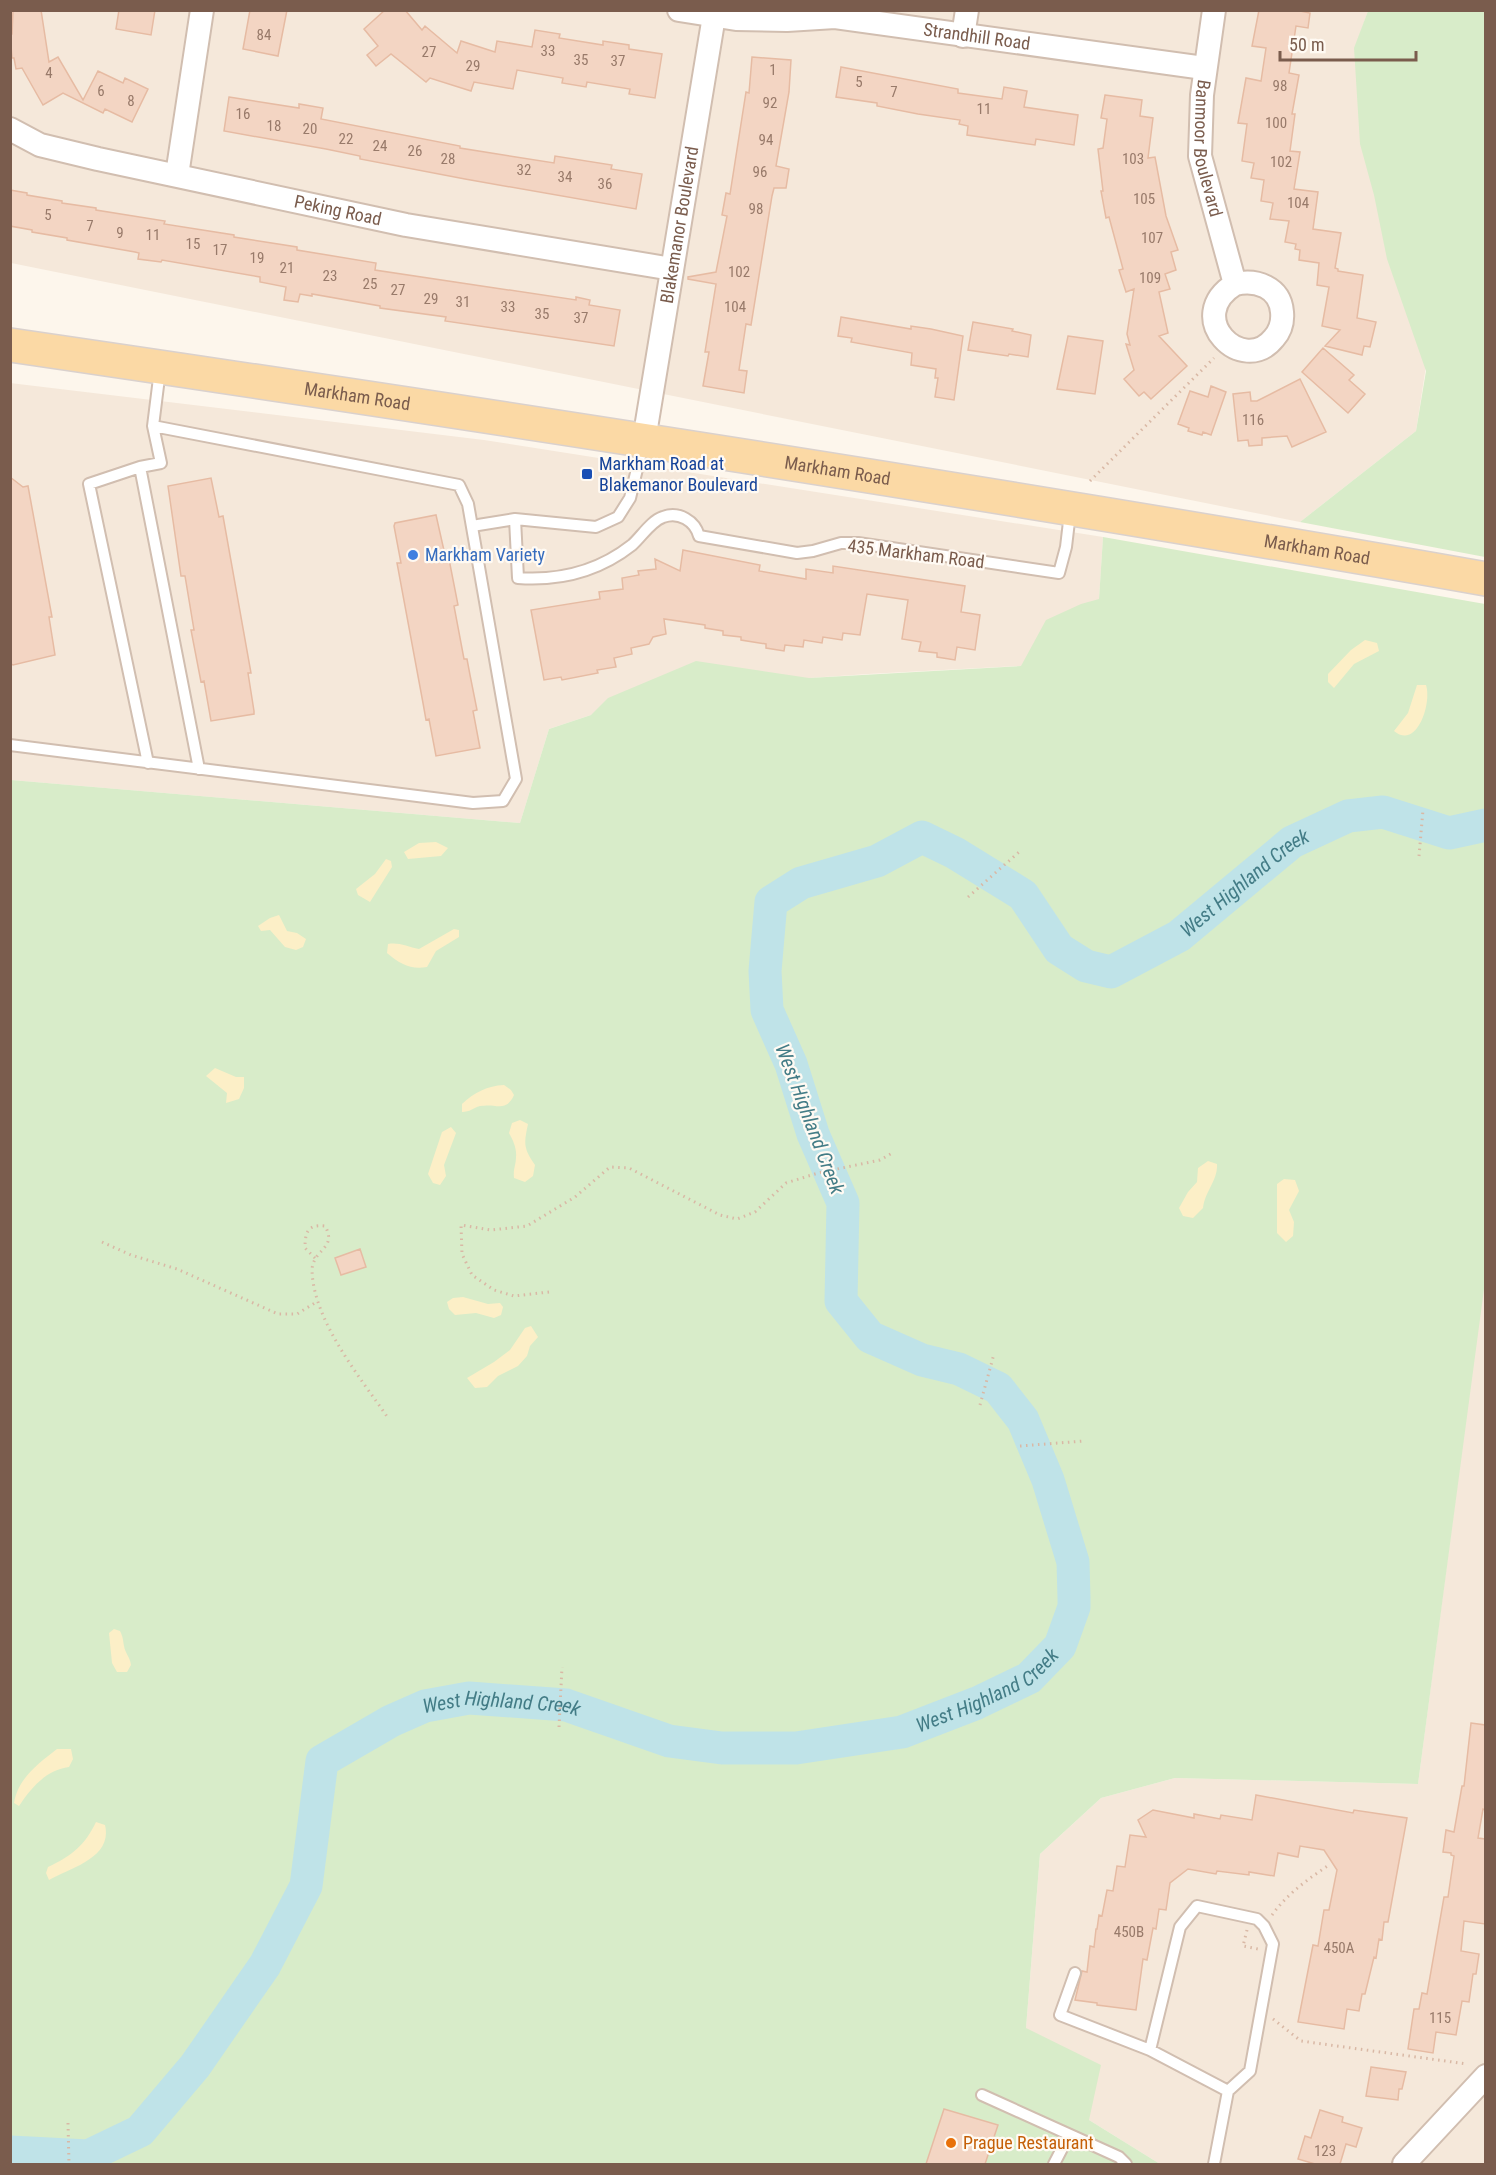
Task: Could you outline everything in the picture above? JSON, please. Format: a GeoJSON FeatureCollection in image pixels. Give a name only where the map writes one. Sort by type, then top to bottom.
{"type":"FeatureCollection","features":[{"type":"Feature","properties":{"kind":"main road","name":"Markham Road"},"geometry":{"type":"LineString","coordinates":[[10,345],[644,440],[1485,579]]}},
{"type":"Feature","properties":{"kind":"street"},"geometry":{"type":"LineString","coordinates":[[177,175],[202,10]]}},
{"type":"Feature","properties":{"kind":"street","name":"Strandhill Road"},"geometry":{"type":"LineString","coordinates":[[679,10],[714,13],[736,19],[787,20],[835,17],[1204,68]]}},
{"type":"Feature","properties":{"kind":"street"},"geometry":{"type":"LineString","coordinates":[[963,36],[967,10]]}},
{"type":"Feature","properties":{"kind":"street","name":"Banmoor Boulevard"},"geometry":{"type":"LineString","coordinates":[[1214,10],[1204,68],[1200,156],[1235,284]]}},
{"type":"Feature","properties":{"kind":"street","name":"Blakemanor Boulevard"},"geometry":{"type":"LineString","coordinates":[[644,440],[714,13]]}},
{"type":"Feature","properties":{"kind":"street","name":"Peking Road"},"geometry":{"type":"LineString","coordinates":[[10,129],[40,145],[406,225],[672,269]]}},
{"type":"Feature","properties":{"kind":"street"},"geometry":{"type":"LineString","coordinates":[[1246,281],[1258,282],[1277,296],[1282,307],[1283,319],[1280,331],[1263,347],[1251,350],[1239,349],[1228,344],[1216,328],[1214,317],[1219,297],[1235,284],[1246,281]]}},
{"type":"Feature","properties":{"kind":"street"},"geometry":{"type":"LineString","coordinates":[[1404,2164],[1480,2076]]}},
{"type":"Feature","properties":{"kind":"lane"},"geometry":{"type":"LineString","coordinates":[[148,763],[89,484],[140,467],[162,463],[153,426],[160,367]]}},
{"type":"Feature","properties":{"kind":"lane"},"geometry":{"type":"LineString","coordinates":[[10,745],[473,803],[503,801],[516,779],[468,504],[459,485],[153,426]]}},
{"type":"Feature","properties":{"kind":"lane"},"geometry":{"type":"LineString","coordinates":[[472,526],[515,519],[596,527],[618,517],[630,498],[644,440]]}},
{"type":"Feature","properties":{"kind":"lane"},"geometry":{"type":"LineString","coordinates":[[140,467],[199,769]]}},
{"type":"Feature","properties":{"kind":"lane","name":"435 Markham Road"},"geometry":{"type":"LineString","coordinates":[[515,519],[518,578],[554,578],[595,567],[627,549],[659,519],[672,515],[690,521],[699,536],[790,552],[807,552],[837,544],[854,543],[1059,573],[1066,547],[1070,509]]}},
{"type":"Feature","properties":{"kind":"lane"},"geometry":{"type":"LineString","coordinates":[[1150,2050],[1180,1927],[1197,1906],[1257,1919],[1264,1926],[1273,1944],[1250,2071],[1228,2091],[1214,2164]]}},
{"type":"Feature","properties":{"kind":"lane"},"geometry":{"type":"LineString","coordinates":[[1075,1973],[1060,2015],[1150,2050],[1228,2091]]}},
{"type":"Feature","properties":{"kind":"lane"},"geometry":{"type":"LineString","coordinates":[[982,2095],[1119,2157],[1126,2164]]}},
{"type":"Feature","properties":{"kind":"lane"},"geometry":{"type":"LineString","coordinates":[[1054,2164],[1069,2134]]}},
{"type":"Feature","properties":{"kind":"path"},"geometry":{"type":"LineString","coordinates":[[1090,481],[1228,344]]}},
{"type":"Feature","properties":{"kind":"path"},"geometry":{"type":"LineString","coordinates":[[1419,856],[1423,810]]}},
{"type":"Feature","properties":{"kind":"path"},"geometry":{"type":"LineString","coordinates":[[968,897],[1019,852]]}},
{"type":"Feature","properties":{"kind":"path"},"geometry":{"type":"LineString","coordinates":[[549,1292],[514,1296],[494,1290],[472,1275],[462,1254],[461,1226],[491,1230],[527,1226],[575,1197],[610,1167],[629,1168],[720,1215],[737,1219],[754,1212],[786,1183],[818,1173],[880,1160],[894,1152]]}},
{"type":"Feature","properties":{"kind":"path"},"geometry":{"type":"LineString","coordinates":[[315,1258],[305,1248],[305,1236],[315,1225],[325,1226],[329,1234],[328,1244],[315,1258],[312,1269],[318,1301],[334,1338],[388,1418]]}},
{"type":"Feature","properties":{"kind":"path"},"geometry":{"type":"LineString","coordinates":[[102,1242],[177,1269],[278,1314],[297,1314],[318,1301]]}},
{"type":"Feature","properties":{"kind":"path"},"geometry":{"type":"LineString","coordinates":[[980,1405],[994,1354]]}},
{"type":"Feature","properties":{"kind":"path"},"geometry":{"type":"LineString","coordinates":[[1020,1446],[1084,1441]]}},
{"type":"Feature","properties":{"kind":"path"},"geometry":{"type":"LineString","coordinates":[[559,1727],[562,1666]]}},
{"type":"Feature","properties":{"kind":"path"},"geometry":{"type":"LineString","coordinates":[[1264,1926],[1278,1906],[1304,1881],[1329,1864]]}},
{"type":"Feature","properties":{"kind":"path"},"geometry":{"type":"LineString","coordinates":[[1260,2017],[1276,2019],[1301,2041],[1480,2076]]}},
{"type":"Feature","properties":{"kind":"path"},"geometry":{"type":"LineString","coordinates":[[68,2123],[69,2164]]}},
{"type":"Feature","properties":{"kind":"shaded area"},"geometry":{"type":"Polygon","coordinates":[[[10,11],[1368,11],[1355,48],[1426,366],[1416,431],[1300,522],[11,263],[10,11]]]}},
{"type":"Feature","properties":{"kind":"shaded area"},"geometry":{"type":"Polygon","coordinates":[[[10,383],[484,440],[1103,537],[1095,662],[675,687],[549,729],[520,823],[11,780],[10,383]]]}},
{"type":"Feature","properties":{"kind":"shaded area"},"geometry":{"type":"Polygon","coordinates":[[[1485,1274],[1485,2164],[1160,2164],[1089,2120],[1026,2028],[1040,1854],[1101,1798],[1175,1778],[1418,1784],[1485,1274]]]}},
{"type":"Feature","properties":{"kind":"green space"},"geometry":{"type":"Polygon","coordinates":[[[1368,11],[1485,11],[1485,557],[1300,522],[1416,431],[1426,371],[1387,259],[1374,195],[1360,144],[1354,48],[1368,11]]]}},
{"type":"Feature","properties":{"kind":"green space"},"geometry":{"type":"Polygon","coordinates":[[[1103,537],[1485,604],[1486,1274],[1418,1784],[1175,1778],[1101,1798],[1040,1854],[1026,2028],[1101,2065],[1089,2120],[1160,2164],[11,2164],[11,780],[520,823],[549,729],[591,715],[608,698],[696,661],[809,678],[1021,666],[1046,620],[1081,604],[1099,599],[1103,537]]]}},
{"type":"Feature","properties":{"kind":"sand"},"geometry":{"type":"Polygon","coordinates":[[[1365,640],[1377,643],[1379,651],[1354,664],[1334,688],[1328,682],[1328,674],[1351,650],[1365,640]]]}},
{"type":"Feature","properties":{"kind":"sand"},"geometry":{"type":"Polygon","coordinates":[[[1417,685],[1426,685],[1425,712],[1416,730],[1402,735],[1394,731],[1408,713],[1417,685]]]}},
{"type":"Feature","properties":{"kind":"sand"},"geometry":{"type":"Polygon","coordinates":[[[436,842],[448,848],[441,856],[408,859],[404,852],[419,843],[436,842]]]}},
{"type":"Feature","properties":{"kind":"sand"},"geometry":{"type":"Polygon","coordinates":[[[386,859],[391,861],[392,867],[370,902],[358,895],[356,889],[375,874],[386,859]]]}},
{"type":"Feature","properties":{"kind":"sand"},"geometry":{"type":"Polygon","coordinates":[[[279,915],[287,931],[297,933],[306,939],[303,947],[296,950],[285,947],[270,930],[261,931],[258,926],[279,915]]]}},
{"type":"Feature","properties":{"kind":"sand"},"geometry":{"type":"Polygon","coordinates":[[[454,929],[459,930],[459,937],[436,951],[427,967],[416,968],[406,965],[387,953],[388,944],[400,944],[419,949],[454,929]]]}},
{"type":"Feature","properties":{"kind":"sand"},"geometry":{"type":"Polygon","coordinates":[[[215,1068],[236,1077],[244,1077],[244,1088],[239,1099],[226,1103],[227,1093],[206,1076],[215,1068]]]}},
{"type":"Feature","properties":{"kind":"sand"},"geometry":{"type":"Polygon","coordinates":[[[504,1085],[514,1095],[508,1104],[480,1106],[462,1112],[462,1104],[477,1093],[487,1088],[504,1085]]]}},
{"type":"Feature","properties":{"kind":"sand"},"geometry":{"type":"Polygon","coordinates":[[[520,1120],[528,1124],[526,1145],[528,1154],[535,1165],[533,1176],[525,1182],[514,1178],[516,1151],[509,1133],[512,1123],[520,1120]]]}},
{"type":"Feature","properties":{"kind":"sand"},"geometry":{"type":"Polygon","coordinates":[[[451,1127],[456,1133],[444,1165],[446,1176],[440,1185],[433,1183],[428,1174],[442,1132],[451,1127]]]}},
{"type":"Feature","properties":{"kind":"sand"},"geometry":{"type":"Polygon","coordinates":[[[1208,1161],[1217,1164],[1217,1170],[1203,1208],[1193,1218],[1183,1216],[1179,1208],[1197,1182],[1198,1168],[1208,1161]]]}},
{"type":"Feature","properties":{"kind":"sand"},"geometry":{"type":"Polygon","coordinates":[[[1284,1179],[1295,1180],[1299,1191],[1289,1210],[1294,1222],[1293,1236],[1286,1242],[1277,1233],[1277,1184],[1284,1179]]]}},
{"type":"Feature","properties":{"kind":"sand"},"geometry":{"type":"Polygon","coordinates":[[[463,1297],[488,1304],[500,1303],[503,1307],[501,1315],[494,1318],[476,1313],[455,1315],[449,1309],[447,1302],[453,1298],[463,1297]]]}},
{"type":"Feature","properties":{"kind":"sand"},"geometry":{"type":"Polygon","coordinates":[[[531,1326],[538,1337],[518,1366],[498,1376],[487,1387],[475,1388],[467,1378],[510,1350],[525,1328],[531,1326]]]}},
{"type":"Feature","properties":{"kind":"sand"},"geometry":{"type":"Polygon","coordinates":[[[114,1629],[120,1631],[131,1665],[127,1672],[117,1672],[112,1663],[109,1633],[114,1629]]]}},
{"type":"Feature","properties":{"kind":"sand"},"geometry":{"type":"Polygon","coordinates":[[[57,1749],[71,1749],[73,1759],[69,1767],[46,1776],[19,1806],[14,1803],[16,1794],[25,1779],[57,1749]]]}},
{"type":"Feature","properties":{"kind":"sand"},"geometry":{"type":"Polygon","coordinates":[[[96,1822],[105,1825],[106,1836],[103,1846],[88,1860],[49,1880],[46,1873],[48,1867],[77,1849],[96,1822]]]}},
{"type":"Feature","properties":{"kind":"building"},"geometry":{"type":"Polygon","coordinates":[[[13,10],[41,10],[49,62],[58,57],[83,100],[98,71],[123,83],[125,78],[148,89],[132,122],[105,109],[103,113],[63,93],[43,105],[22,68],[16,69],[14,58],[12,58],[10,34],[12,34],[13,10]]]}},
{"type":"Feature","properties":{"kind":"building"},"geometry":{"type":"Polygon","coordinates":[[[119,10],[155,10],[151,35],[116,29],[119,10]]]}},
{"type":"Feature","properties":{"kind":"building"},"geometry":{"type":"Polygon","coordinates":[[[250,10],[287,10],[278,56],[243,49],[250,10]]]}},
{"type":"Feature","properties":{"kind":"building"},"geometry":{"type":"Polygon","coordinates":[[[385,10],[405,10],[422,30],[425,26],[457,53],[461,41],[495,52],[497,41],[532,47],[535,30],[560,34],[559,38],[603,45],[603,41],[629,45],[629,49],[662,54],[655,98],[629,94],[630,89],[587,82],[586,87],[562,83],[563,78],[517,70],[513,89],[474,82],[471,91],[430,78],[426,82],[391,54],[376,66],[367,55],[378,46],[364,29],[385,10]]]}},
{"type":"Feature","properties":{"kind":"building"},"geometry":{"type":"Polygon","coordinates":[[[1259,10],[1295,10],[1310,13],[1308,28],[1296,26],[1289,73],[1299,75],[1292,114],[1295,114],[1290,151],[1300,152],[1294,189],[1318,192],[1313,229],[1341,233],[1335,268],[1338,271],[1363,275],[1357,318],[1376,322],[1370,347],[1364,346],[1362,355],[1325,346],[1340,330],[1322,326],[1329,287],[1317,285],[1319,263],[1299,260],[1300,250],[1295,249],[1296,244],[1285,242],[1289,221],[1270,219],[1273,203],[1261,201],[1264,180],[1251,178],[1254,163],[1242,161],[1247,124],[1238,123],[1246,78],[1261,81],[1266,48],[1252,46],[1259,10]]]}},
{"type":"Feature","properties":{"kind":"building"},"geometry":{"type":"Polygon","coordinates":[[[752,57],[791,60],[789,92],[776,166],[789,169],[786,188],[774,188],[751,325],[746,324],[739,370],[747,371],[744,393],[703,386],[709,352],[705,352],[716,284],[688,279],[688,277],[716,272],[727,216],[722,215],[726,193],[730,194],[746,92],[749,93],[752,57]]]}},
{"type":"Feature","properties":{"kind":"building"},"geometry":{"type":"Polygon","coordinates":[[[841,67],[958,89],[958,93],[1002,99],[1004,87],[1027,91],[1024,107],[1078,115],[1074,145],[1036,139],[1035,145],[967,135],[968,126],[959,124],[960,120],[836,97],[841,67]]]}},
{"type":"Feature","properties":{"kind":"building"},"geometry":{"type":"Polygon","coordinates":[[[1105,95],[1142,100],[1140,116],[1153,118],[1148,158],[1155,157],[1166,216],[1178,250],[1171,252],[1176,270],[1165,274],[1170,289],[1159,292],[1168,333],[1159,336],[1187,366],[1151,399],[1144,392],[1139,396],[1124,379],[1134,370],[1126,344],[1130,345],[1127,334],[1134,289],[1126,292],[1119,270],[1123,269],[1109,217],[1106,218],[1101,191],[1103,191],[1098,149],[1103,148],[1107,119],[1101,118],[1105,95]]]}},
{"type":"Feature","properties":{"kind":"building"},"geometry":{"type":"Polygon","coordinates":[[[229,97],[299,108],[299,104],[323,108],[321,119],[460,146],[460,148],[554,163],[555,156],[612,165],[611,169],[642,174],[636,209],[465,179],[360,159],[360,156],[326,149],[224,131],[229,97]]]}},
{"type":"Feature","properties":{"kind":"building"},"geometry":{"type":"Polygon","coordinates":[[[10,190],[62,201],[62,203],[96,208],[96,210],[165,221],[164,224],[234,235],[234,237],[297,247],[297,250],[376,263],[375,270],[576,300],[576,297],[590,300],[589,305],[620,310],[614,346],[445,321],[446,317],[380,308],[380,306],[312,294],[312,296],[300,294],[298,302],[284,300],[286,287],[260,282],[260,277],[162,260],[161,262],[138,259],[139,253],[67,240],[67,238],[10,226],[10,190]]]}},
{"type":"Feature","properties":{"kind":"building"},"geometry":{"type":"Polygon","coordinates":[[[841,317],[911,329],[911,326],[931,329],[963,336],[954,400],[935,397],[938,378],[935,378],[936,369],[911,365],[912,353],[851,342],[852,338],[838,336],[841,317]]]}},
{"type":"Feature","properties":{"kind":"building"},"geometry":{"type":"Polygon","coordinates":[[[973,322],[1013,329],[1012,331],[1031,335],[1028,357],[968,350],[973,322]]]}},
{"type":"Feature","properties":{"kind":"building"},"geometry":{"type":"Polygon","coordinates":[[[1068,336],[1103,341],[1095,394],[1057,389],[1068,336]]]}},
{"type":"Feature","properties":{"kind":"building"},"geometry":{"type":"Polygon","coordinates":[[[1323,348],[1354,375],[1349,380],[1365,394],[1348,413],[1302,372],[1323,348]]]}},
{"type":"Feature","properties":{"kind":"building"},"geometry":{"type":"Polygon","coordinates":[[[1300,379],[1326,432],[1292,447],[1287,436],[1262,438],[1262,445],[1249,446],[1248,440],[1238,441],[1233,394],[1250,392],[1251,401],[1257,401],[1300,379]]]}},
{"type":"Feature","properties":{"kind":"building"},"geometry":{"type":"Polygon","coordinates":[[[1211,386],[1226,392],[1211,435],[1188,431],[1189,428],[1178,424],[1190,391],[1208,397],[1211,386]]]}},
{"type":"Feature","properties":{"kind":"building"},"geometry":{"type":"Polygon","coordinates":[[[10,477],[23,487],[28,486],[52,617],[49,617],[55,655],[13,665],[10,663],[10,477]]]}},
{"type":"Feature","properties":{"kind":"building"},"geometry":{"type":"Polygon","coordinates":[[[211,478],[219,517],[223,516],[251,673],[248,673],[254,714],[211,721],[191,630],[194,630],[185,576],[181,576],[168,486],[211,478]]]}},
{"type":"Feature","properties":{"kind":"building"},"geometry":{"type":"Polygon","coordinates":[[[436,515],[445,555],[448,554],[458,605],[454,606],[477,710],[473,711],[480,748],[436,756],[429,719],[426,720],[397,563],[401,563],[394,526],[395,523],[436,515]]]}},
{"type":"Feature","properties":{"kind":"building"},"geometry":{"type":"Polygon","coordinates":[[[683,550],[760,565],[759,571],[806,579],[806,569],[833,573],[833,566],[965,586],[961,612],[980,615],[975,650],[957,647],[955,660],[937,657],[937,653],[919,651],[921,642],[902,639],[908,600],[867,594],[860,635],[843,633],[842,640],[823,637],[822,643],[804,640],[803,647],[785,645],[784,651],[766,648],[766,644],[741,640],[741,637],[723,635],[723,631],[705,628],[705,625],[664,619],[666,634],[653,637],[649,644],[631,648],[632,654],[614,658],[616,667],[562,680],[561,677],[544,680],[531,610],[600,599],[599,592],[623,589],[622,578],[639,575],[638,571],[656,569],[655,559],[680,571],[683,550]]]}},
{"type":"Feature","properties":{"kind":"building"},"geometry":{"type":"Polygon","coordinates":[[[360,1249],[366,1267],[341,1275],[335,1258],[360,1249]]]}},
{"type":"Feature","properties":{"kind":"building"},"geometry":{"type":"Polygon","coordinates":[[[1471,1723],[1485,1725],[1485,1810],[1483,1809],[1478,1838],[1485,1839],[1485,1924],[1464,1921],[1461,1951],[1479,1954],[1476,1974],[1473,1974],[1469,2002],[1462,2001],[1456,2035],[1436,2032],[1433,2053],[1408,2049],[1414,2009],[1419,2009],[1422,1993],[1427,1994],[1444,1897],[1448,1897],[1454,1856],[1443,1852],[1446,1830],[1454,1832],[1462,1786],[1464,1786],[1471,1723]]]}},
{"type":"Feature","properties":{"kind":"building"},"geometry":{"type":"Polygon","coordinates":[[[1256,1795],[1353,1813],[1354,1810],[1407,1818],[1388,1922],[1384,1922],[1382,1940],[1379,1939],[1376,1958],[1374,1957],[1365,1994],[1362,1994],[1359,2011],[1347,2009],[1344,2029],[1298,2022],[1313,1945],[1318,1946],[1324,1910],[1329,1910],[1337,1870],[1324,1850],[1300,1846],[1298,1857],[1278,1853],[1274,1876],[1249,1872],[1249,1875],[1217,1871],[1216,1874],[1188,1869],[1170,1883],[1166,1910],[1159,1909],[1147,1960],[1143,1959],[1136,2010],[1075,2000],[1082,1971],[1087,1972],[1090,1946],[1094,1947],[1099,1915],[1102,1916],[1107,1890],[1113,1891],[1117,1866],[1125,1867],[1130,1835],[1146,1837],[1138,1820],[1153,1810],[1194,1818],[1194,1814],[1220,1819],[1221,1815],[1252,1820],[1256,1795]]]}},
{"type":"Feature","properties":{"kind":"building"},"geometry":{"type":"Polygon","coordinates":[[[1371,2067],[1406,2072],[1402,2089],[1399,2089],[1398,2100],[1366,2096],[1371,2067]]]}},
{"type":"Feature","properties":{"kind":"building"},"geometry":{"type":"Polygon","coordinates":[[[944,2109],[998,2125],[985,2164],[926,2164],[944,2109]]]}},
{"type":"Feature","properties":{"kind":"building"},"geometry":{"type":"Polygon","coordinates":[[[1320,2110],[1343,2117],[1342,2122],[1362,2128],[1356,2147],[1346,2144],[1340,2164],[1315,2164],[1298,2159],[1305,2136],[1311,2138],[1320,2110]]]}},
{"type":"Feature","properties":{"kind":"waterway","name":"West Highland Creek"},"geometry":{"type":"LineString","coordinates":[[10,2152],[88,2156],[140,2131],[195,2066],[265,1965],[306,1886],[322,1761],[391,1721],[425,1706],[469,1698],[566,1705],[669,1741],[722,1748],[796,1748],[902,1732],[977,1703],[1029,1678],[1060,1646],[1074,1607],[1073,1562],[1048,1480],[1023,1420],[998,1388],[959,1369],[922,1360],[870,1337],[841,1301],[843,1203],[813,1134],[791,1064],[767,1010],[765,971],[771,902],[801,883],[877,861],[922,837],[955,853],[1023,895],[1059,949],[1086,966],[1111,972],[1179,936],[1292,842],[1348,816],[1383,812],[1449,833],[1486,825]]}},
{"type":"Feature","properties":{"kind":"place","name":"Markham Road at Blakemanor Boulevard"},"geometry":{"type":"Point","coordinates":[587,474]}},
{"type":"Feature","properties":{"kind":"place","name":"Markham Variety"},"geometry":{"type":"Point","coordinates":[413,555]}},
{"type":"Feature","properties":{"kind":"place","name":"Prague Restaurant"},"geometry":{"type":"Point","coordinates":[951,2143]}}]}
